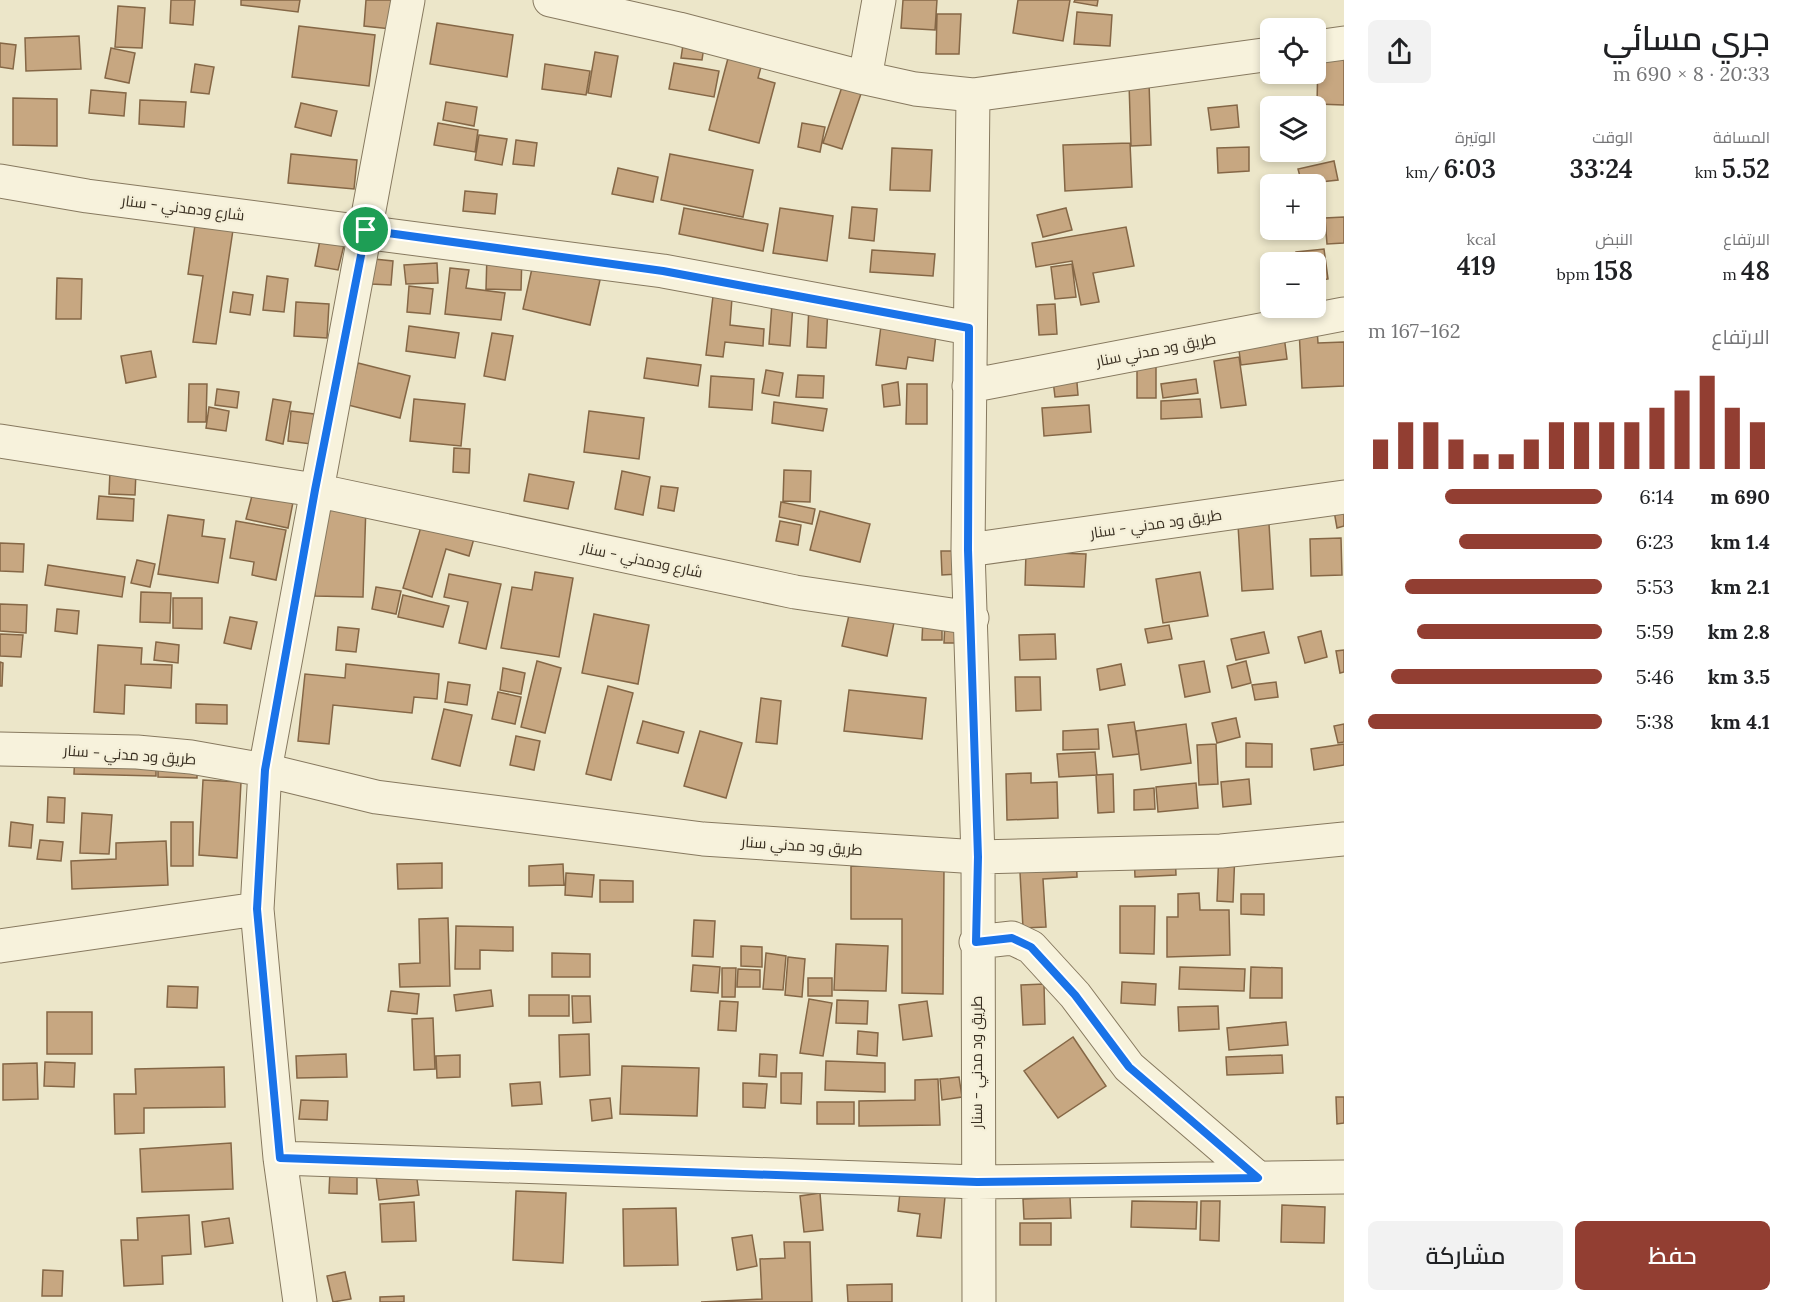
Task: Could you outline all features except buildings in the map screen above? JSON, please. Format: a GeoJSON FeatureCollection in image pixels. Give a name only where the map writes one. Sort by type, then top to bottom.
{"type":"FeatureCollection","features":[{"type":"Feature","properties":{"kind":"street"},"geometry":{"type":"LineString","coordinates":[[300,1302],[280,1158],[257,909],[265,770],[315,490],[408,0]]}},
{"type":"Feature","properties":{"kind":"street"},"geometry":{"type":"LineString","coordinates":[[550,0],[679,29],[865,78],[915,89],[973,96],[1260,55]]}},
{"type":"Feature","properties":{"kind":"street"},"geometry":{"type":"LineString","coordinates":[[865,78],[879,0]]}},
{"type":"Feature","properties":{"kind":"street"},"geometry":{"type":"LineString","coordinates":[[1326,46],[1344,43]]}},
{"type":"Feature","properties":{"kind":"street","name":"طريق ود مدني - سنار"},"geometry":{"type":"LineString","coordinates":[[973,96],[968,550],[978,857],[976,942],[979,1302]]}},
{"type":"Feature","properties":{"kind":"street","name":"شارع ودمدني - سنار"},"geometry":{"type":"LineString","coordinates":[[0,181],[87,196],[366,230],[663,271],[969,328]]}},
{"type":"Feature","properties":{"kind":"street","name":"طريق ود مدني سنار"},"geometry":{"type":"LineString","coordinates":[[969,386],[1344,314]]}},
{"type":"Feature","properties":{"kind":"street","name":"شارع ودمدني - سنار"},"geometry":{"type":"LineString","coordinates":[[0,441],[315,490],[795,592],[972,618]]}},
{"type":"Feature","properties":{"kind":"street","name":"طريق ود مدني - سنار"},"geometry":{"type":"LineString","coordinates":[[968,550],[1344,497]]}},
{"type":"Feature","properties":{"kind":"street","name":"طريق ود مدني - سنار"},"geometry":{"type":"LineString","coordinates":[[0,749],[137,752],[191,757],[265,770]]}},
{"type":"Feature","properties":{"kind":"street","name":"طريق ود مدني سنار"},"geometry":{"type":"LineString","coordinates":[[265,770],[376,797],[703,840],[978,857],[1221,851],[1344,839]]}},
{"type":"Feature","properties":{"kind":"street"},"geometry":{"type":"LineString","coordinates":[[0,946],[257,909]]}},
{"type":"Feature","properties":{"kind":"street"},"geometry":{"type":"LineString","coordinates":[[976,942],[1012,938],[1031,947],[1075,995],[1129,1067],[1258,1178]]}},
{"type":"Feature","properties":{"kind":"street"},"geometry":{"type":"LineString","coordinates":[[280,1158],[977,1182],[1344,1177]]}},
{"type":"Feature","properties":{"kind":"route"},"geometry":{"type":"LineString","coordinates":[[366,230],[663,271],[969,328],[968,550],[978,857],[976,942],[1012,938],[1031,947],[1075,995],[1129,1067],[1163,1099],[1258,1178],[977,1182],[280,1158],[257,909],[265,770],[315,490],[366,230]]}}]}
